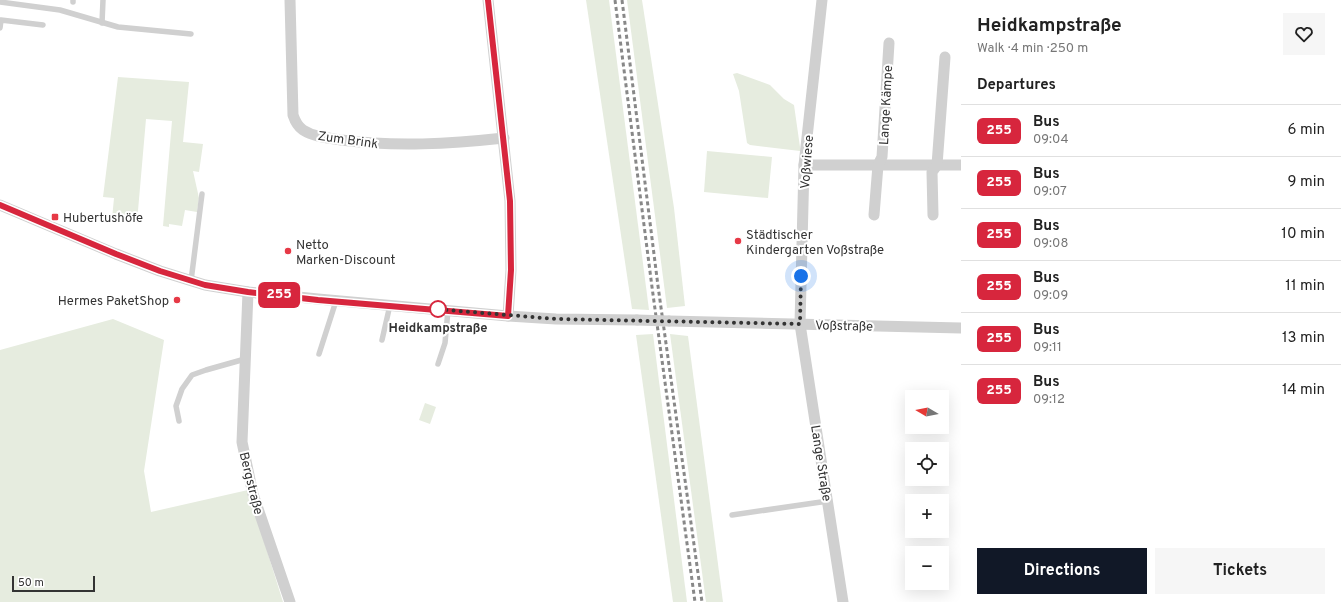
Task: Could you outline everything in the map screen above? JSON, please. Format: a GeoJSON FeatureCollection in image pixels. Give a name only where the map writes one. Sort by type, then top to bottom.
{"type":"FeatureCollection","features":[{"type":"Feature","properties":{"kind":"street","name":"Zum Brink"},"geometry":{"type":"LineString","coordinates":[[290,0],[293,115],[295,121],[302,130],[322,137],[386,145],[462,143],[504,138]]}},
{"type":"Feature","properties":{"kind":"street"},"geometry":{"type":"LineString","coordinates":[[488,0],[510,201],[511,270],[508,316]]}},
{"type":"Feature","properties":{"kind":"street","name":"Voßwiese"},"geometry":{"type":"LineString","coordinates":[[800,324],[804,165],[822,0]]}},
{"type":"Feature","properties":{"kind":"street","name":"Lange Kämpe"},"geometry":{"type":"LineString","coordinates":[[874,215],[878,165],[882,157],[889,43]]}},
{"type":"Feature","properties":{"kind":"street"},"geometry":{"type":"LineString","coordinates":[[933,215],[932,172],[937,165],[945,57]]}},
{"type":"Feature","properties":{"kind":"street"},"geometry":{"type":"LineString","coordinates":[[804,165],[961,165]]}},
{"type":"Feature","properties":{"kind":"street","name":"Voßstraße"},"geometry":{"type":"LineString","coordinates":[[0,205],[160,271],[205,285],[248,292],[390,306],[556,319],[961,328]]}},
{"type":"Feature","properties":{"kind":"street","name":"Bergstraße"},"geometry":{"type":"LineString","coordinates":[[248,292],[242,442],[253,494],[290,602]]}},
{"type":"Feature","properties":{"kind":"street","name":"Lange Straße"},"geometry":{"type":"LineString","coordinates":[[800,324],[844,602]]}},
{"type":"Feature","properties":{"kind":"lane"},"geometry":{"type":"LineString","coordinates":[[102,23],[103,0]]}},
{"type":"Feature","properties":{"kind":"lane"},"geometry":{"type":"LineString","coordinates":[[0,2],[60,10],[118,27],[191,34]]}},
{"type":"Feature","properties":{"kind":"lane"},"geometry":{"type":"LineString","coordinates":[[0,28],[1,20],[43,25]]}},
{"type":"Feature","properties":{"kind":"lane"},"geometry":{"type":"LineString","coordinates":[[191,281],[202,194]]}},
{"type":"Feature","properties":{"kind":"lane"},"geometry":{"type":"LineString","coordinates":[[319,354],[336,301]]}},
{"type":"Feature","properties":{"kind":"lane"},"geometry":{"type":"LineString","coordinates":[[382,340],[390,306]]}},
{"type":"Feature","properties":{"kind":"lane"},"geometry":{"type":"LineString","coordinates":[[438,364],[444,344],[448,310]]}},
{"type":"Feature","properties":{"kind":"lane"},"geometry":{"type":"LineString","coordinates":[[179,421],[176,406],[182,389],[192,375],[245,359]]}},
{"type":"Feature","properties":{"kind":"lane"},"geometry":{"type":"LineString","coordinates":[[732,515],[828,501]]}},
{"type":"Feature","properties":{"kind":"shaded area"},"geometry":{"type":"Polygon","coordinates":[[[586,0],[609,0],[649,310],[632,309],[586,0]]]}},
{"type":"Feature","properties":{"kind":"shaded area"},"geometry":{"type":"Polygon","coordinates":[[[627,0],[642,0],[674,208],[685,306],[667,308],[627,0]]]}},
{"type":"Feature","properties":{"kind":"shaded area"},"geometry":{"type":"Polygon","coordinates":[[[737,73],[770,85],[784,99],[794,105],[800,151],[750,145],[747,143],[739,91],[733,74],[737,73]]]}},
{"type":"Feature","properties":{"kind":"shaded area"},"geometry":{"type":"Polygon","coordinates":[[[118,77],[189,82],[183,142],[203,144],[199,172],[193,171],[199,198],[197,212],[185,210],[182,226],[169,224],[169,227],[163,226],[172,121],[146,119],[137,222],[112,219],[114,198],[103,197],[118,77]]]}},
{"type":"Feature","properties":{"kind":"shaded area"},"geometry":{"type":"Polygon","coordinates":[[[707,151],[772,157],[768,198],[704,192],[707,151]]]}},
{"type":"Feature","properties":{"kind":"shaded area"},"geometry":{"type":"Polygon","coordinates":[[[113,319],[164,340],[144,471],[151,512],[248,490],[283,602],[0,602],[0,350],[113,319]]]}},
{"type":"Feature","properties":{"kind":"shaded area"},"geometry":{"type":"Polygon","coordinates":[[[653,334],[687,602],[673,602],[636,335],[653,334]]]}},
{"type":"Feature","properties":{"kind":"shaded area"},"geometry":{"type":"Polygon","coordinates":[[[670,334],[688,336],[723,602],[706,602],[670,334]]]}},
{"type":"Feature","properties":{"kind":"shaded area"},"geometry":{"type":"Polygon","coordinates":[[[425,403],[436,407],[430,424],[419,420],[425,403]]]}},
{"type":"Feature","properties":{"kind":"railway"},"geometry":{"type":"LineString","coordinates":[[615,0],[695,602]]}},
{"type":"Feature","properties":{"kind":"railway"},"geometry":{"type":"LineString","coordinates":[[622,0],[658,286],[702,602]]}},
{"type":"Feature","properties":{"kind":"bus line","name":"255"},"geometry":{"type":"LineString","coordinates":[[0,205],[116,254],[160,271],[205,285],[248,292],[318,300],[508,316],[511,270],[510,201],[488,0]]}},
{"type":"Feature","properties":{"kind":"place","name":"Hubertushöfe"},"geometry":{"type":"Point","coordinates":[55,217]}},
{"type":"Feature","properties":{"kind":"place","name":"Städtischer Kindergarten Voßstraße"},"geometry":{"type":"Point","coordinates":[738,241]}},
{"type":"Feature","properties":{"kind":"place","name":"Netto Marken-Discount"},"geometry":{"type":"Point","coordinates":[288,251]}},
{"type":"Feature","properties":{"kind":"place","name":"Hermes PaketShop"},"geometry":{"type":"Point","coordinates":[177,300]}},
{"type":"Feature","properties":{"kind":"place","name":"Heidkampstraße"},"geometry":{"type":"Point","coordinates":[438,309]}},
{"type":"Feature","properties":{"kind":"route"},"geometry":{"type":"LineString","coordinates":[[438,309],[435,309],[556,319],[800,324],[801,276]]}}]}
